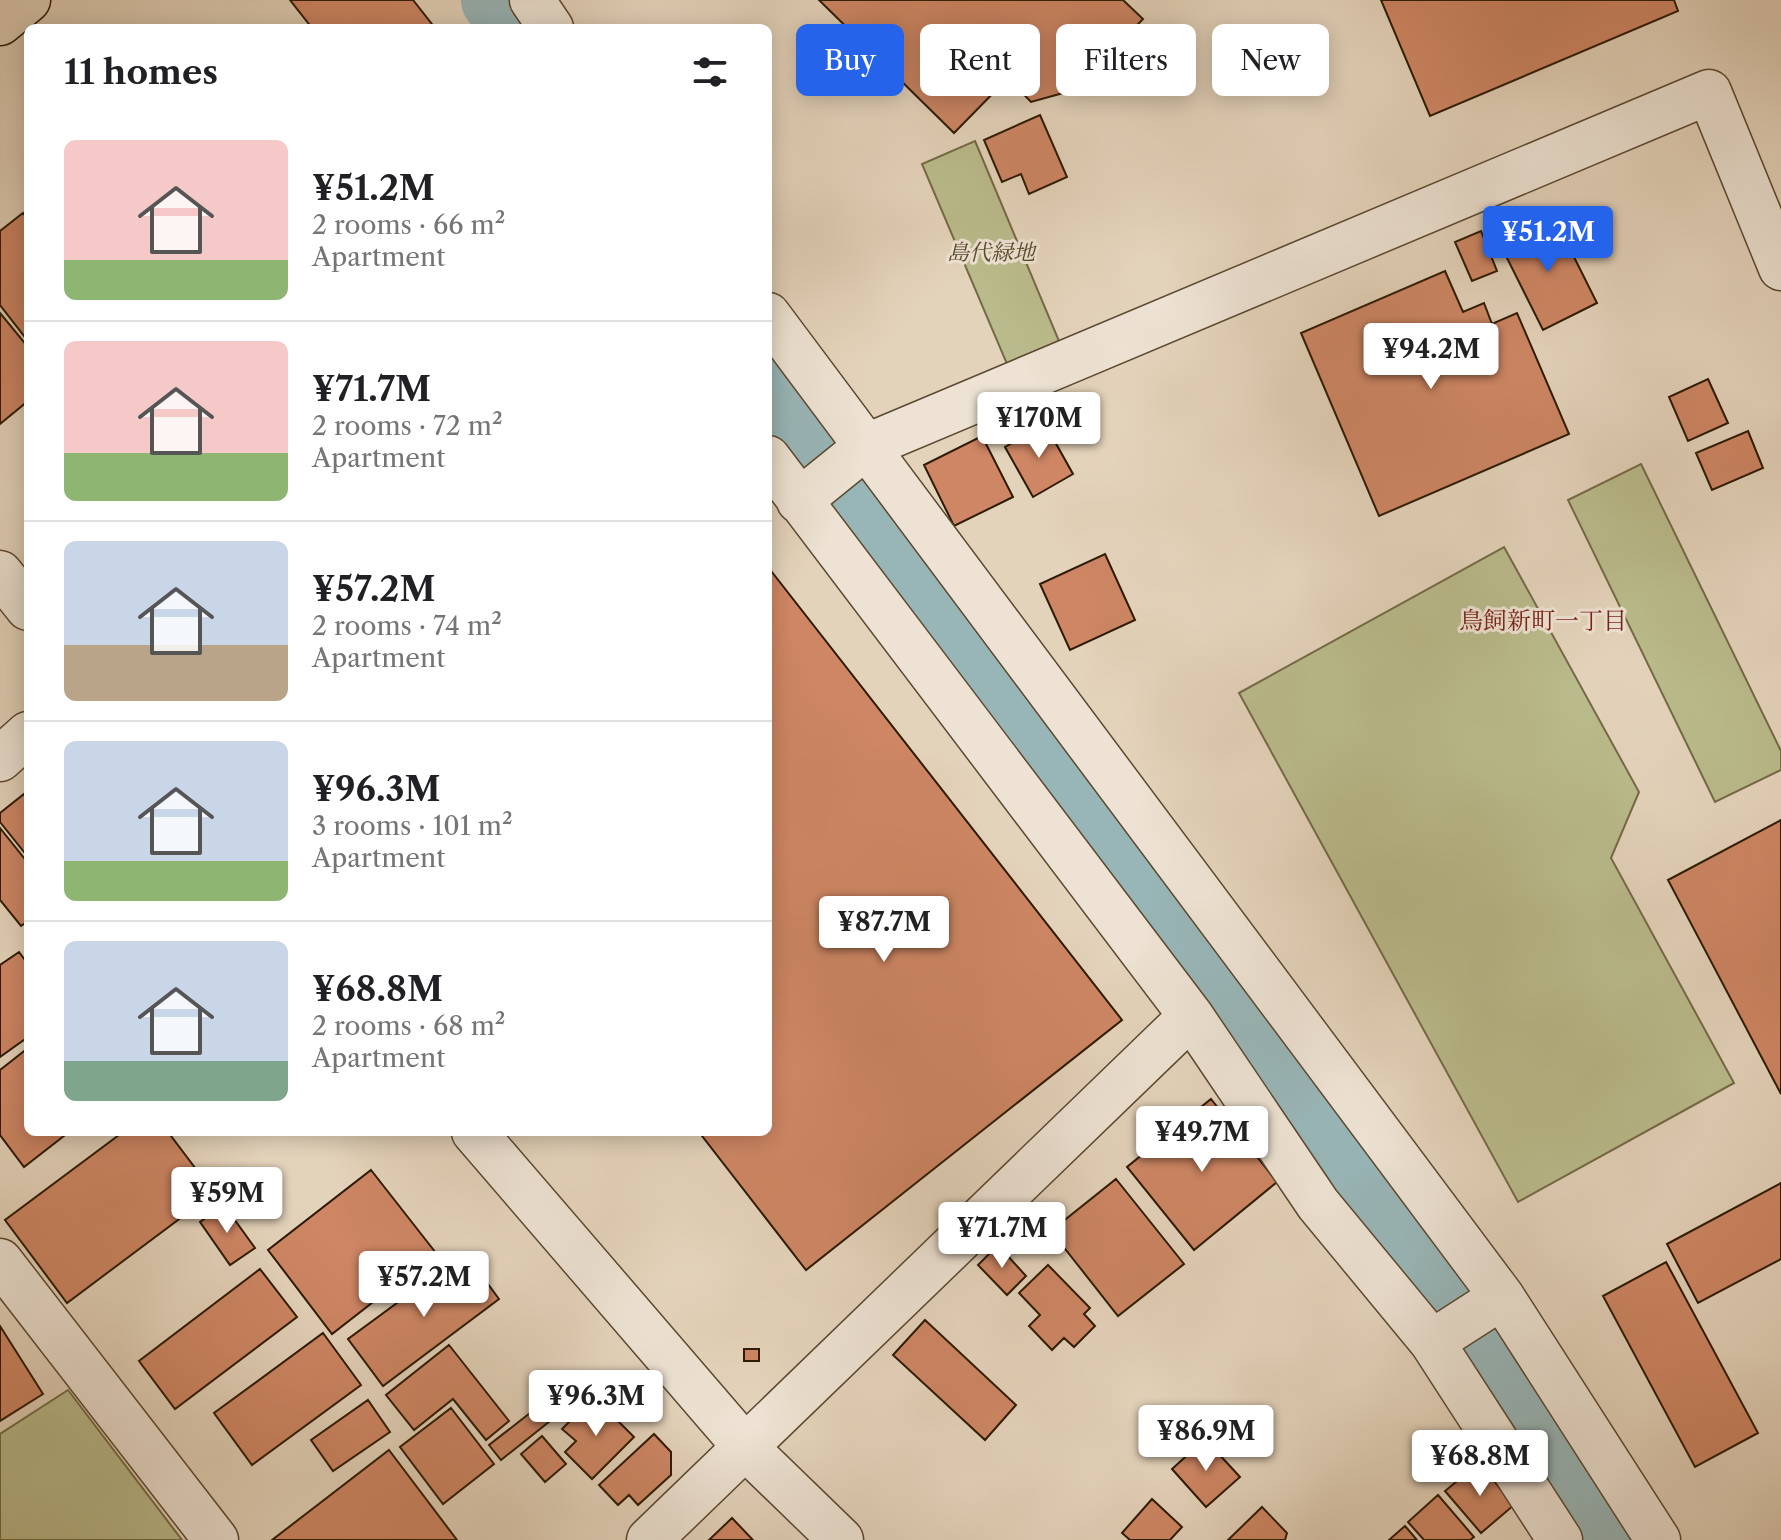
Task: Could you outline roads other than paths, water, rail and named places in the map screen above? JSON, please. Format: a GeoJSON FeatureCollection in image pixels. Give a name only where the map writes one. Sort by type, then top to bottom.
{"type":"FeatureCollection","features":[{"type":"Feature","properties":{"kind":"main road"},"geometry":{"type":"LineString","coordinates":[[0,23],[28,0]]}},
{"type":"Feature","properties":{"kind":"street"},"geometry":{"type":"LineString","coordinates":[[532,0],[548,24]]}},
{"type":"Feature","properties":{"kind":"street"},"geometry":{"type":"LineString","coordinates":[[799,501],[867,446],[1709,92],[1779,255]]}},
{"type":"Feature","properties":{"kind":"street"},"geometry":{"type":"LineString","coordinates":[[772,320],[1502,1297],[1658,1540]]}},
{"type":"Feature","properties":{"kind":"street"},"geometry":{"type":"LineString","coordinates":[[772,464],[1191,1016],[1318,1204],[1432,1342],[1544,1534]]}},
{"type":"Feature","properties":{"kind":"street"},"geometry":{"type":"LineString","coordinates":[[0,573],[24,603]]}},
{"type":"Feature","properties":{"kind":"street"},"geometry":{"type":"LineString","coordinates":[[0,759],[24,738]]}},
{"type":"Feature","properties":{"kind":"street"},"geometry":{"type":"LineString","coordinates":[[649,1540],[1191,1016]]}},
{"type":"Feature","properties":{"kind":"street"},"geometry":{"type":"LineString","coordinates":[[477,1136],[746,1448],[841,1540]]}},
{"type":"Feature","properties":{"kind":"street"},"geometry":{"type":"LineString","coordinates":[[0,1261],[216,1540]]}},
{"type":"Feature","properties":{"kind":"street"},"geometry":{"type":"LineString","coordinates":[[1432,1342],[1502,1297]]}},
{"type":"Feature","properties":{"kind":"waterway"},"geometry":{"type":"LineString","coordinates":[[495,0],[514,24]]}},
{"type":"Feature","properties":{"kind":"waterway"},"geometry":{"type":"LineString","coordinates":[[772,381],[1220,971],[1497,1353],[1617,1540]]}},
{"type":"Feature","properties":{"kind":"district","name":"鳥飼新町一丁目"},"geometry":{"type":"Point","coordinates":[1543,621]}},
{"type":"Feature","properties":{"kind":"park label","name":"島代緑地"},"geometry":{"type":"Point","coordinates":[991,252]}}]}
